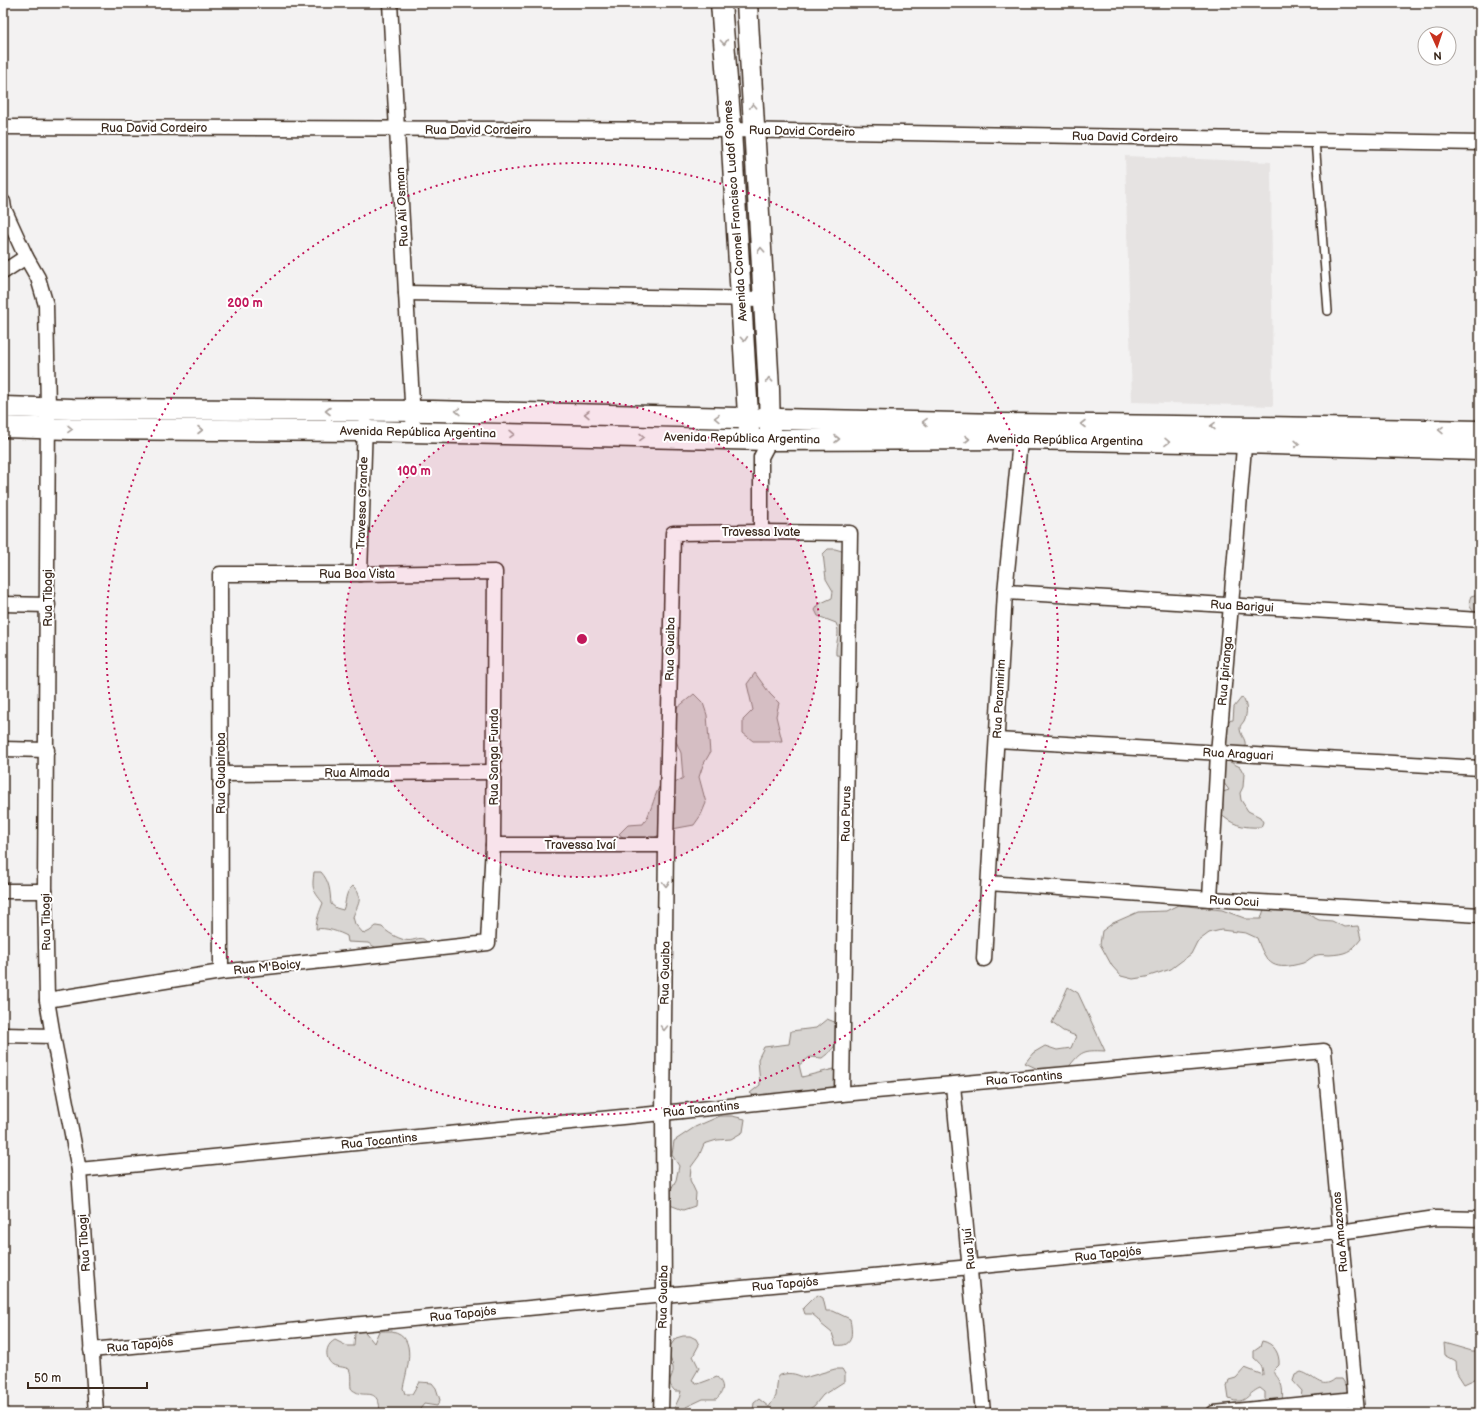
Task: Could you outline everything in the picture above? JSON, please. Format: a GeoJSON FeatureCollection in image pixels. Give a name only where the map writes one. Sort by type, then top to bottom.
{"type":"FeatureCollection","features":[{"type":"Feature","properties":{"kind":"main road","name":"Avenida Coronel Francisco Ludof Gomes"},"geometry":{"type":"LineString","coordinates":[[720,3],[731,130],[750,440]]}},
{"type":"Feature","properties":{"kind":"main road","name":"Avenida Coronel Francisco Ludof Gomes"},"geometry":{"type":"LineString","coordinates":[[748,3],[770,440]]}},
{"type":"Feature","properties":{"kind":"main road","name":"Avenida República Argentina"},"geometry":{"type":"LineString","coordinates":[[3,407],[413,411],[770,419],[1020,431],[1245,435],[1480,431]]}},
{"type":"Feature","properties":{"kind":"main road","name":"Avenida República Argentina"},"geometry":{"type":"LineString","coordinates":[[3,427],[365,431],[750,440],[1020,431]]}},
{"type":"Feature","properties":{"kind":"main road","name":"Avenida República Argentina"},"geometry":{"type":"LineString","coordinates":[[1245,435],[1480,450]]}},
{"type":"Feature","properties":{"kind":"street","name":"Rua Ali Osman"},"geometry":{"type":"LineString","coordinates":[[390,3],[414,432]]}},
{"type":"Feature","properties":{"kind":"street","name":"Rua David Cordeiro"},"geometry":{"type":"LineString","coordinates":[[3,127],[731,130],[1480,143]]}},
{"type":"Feature","properties":{"kind":"street"},"geometry":{"type":"LineString","coordinates":[[3,202],[4,209],[26,257],[38,278],[46,306],[48,408]]}},
{"type":"Feature","properties":{"kind":"street"},"geometry":{"type":"LineString","coordinates":[[3,272],[26,257]]}},
{"type":"Feature","properties":{"kind":"street"},"geometry":{"type":"LineString","coordinates":[[406,293],[764,299]]}},
{"type":"Feature","properties":{"kind":"street","name":"Rua Tibagi"},"geometry":{"type":"LineString","coordinates":[[48,408],[47,1000],[79,1170],[96,1413]]}},
{"type":"Feature","properties":{"kind":"street","name":"Travessa Grande"},"geometry":{"type":"LineString","coordinates":[[360,574],[366,411]]}},
{"type":"Feature","properties":{"kind":"street","name":"Rua Paramirim"},"geometry":{"type":"LineString","coordinates":[[984,959],[1004,592],[1020,431]]}},
{"type":"Feature","properties":{"kind":"street","name":"Rua Ipiranga"},"geometry":{"type":"LineString","coordinates":[[1210,899],[1218,753],[1245,435]]}},
{"type":"Feature","properties":{"kind":"street"},"geometry":{"type":"LineString","coordinates":[[750,440],[761,457]]}},
{"type":"Feature","properties":{"kind":"street"},"geometry":{"type":"LineString","coordinates":[[762,532],[761,457],[770,440]]}},
{"type":"Feature","properties":{"kind":"street","name":"Travessa Ivate"},"geometry":{"type":"LineString","coordinates":[[673,532],[850,534]]}},
{"type":"Feature","properties":{"kind":"street","name":"Rua Guaiba"},"geometry":{"type":"LineString","coordinates":[[661,1413],[664,1295],[663,1113],[666,845],[673,532]]}},
{"type":"Feature","properties":{"kind":"street","name":"Rua Purus"},"geometry":{"type":"LineString","coordinates":[[842,1094],[850,534]]}},
{"type":"Feature","properties":{"kind":"street","name":"Rua Boa Vista"},"geometry":{"type":"LineString","coordinates":[[220,574],[494,572]]}},
{"type":"Feature","properties":{"kind":"street","name":"Rua Sanga Funda"},"geometry":{"type":"LineString","coordinates":[[488,943],[493,845],[494,572]]}},
{"type":"Feature","properties":{"kind":"street","name":"Rua Guabiroba"},"geometry":{"type":"LineString","coordinates":[[220,574],[221,972]]}},
{"type":"Feature","properties":{"kind":"street","name":"Rua Barigui"},"geometry":{"type":"LineString","coordinates":[[1004,592],[1480,620]]}},
{"type":"Feature","properties":{"kind":"street"},"geometry":{"type":"LineString","coordinates":[[3,604],[48,605]]}},
{"type":"Feature","properties":{"kind":"street","name":"Rua Araguari"},"geometry":{"type":"LineString","coordinates":[[997,740],[1480,768]]}},
{"type":"Feature","properties":{"kind":"street"},"geometry":{"type":"LineString","coordinates":[[3,749],[47,750]]}},
{"type":"Feature","properties":{"kind":"street","name":"Rua Almada"},"geometry":{"type":"LineString","coordinates":[[221,774],[494,772]]}},
{"type":"Feature","properties":{"kind":"street","name":"Travessa Ivaí"},"geometry":{"type":"LineString","coordinates":[[493,845],[666,845]]}},
{"type":"Feature","properties":{"kind":"street","name":"Rua Ocui"},"geometry":{"type":"LineString","coordinates":[[989,884],[1480,915]]}},
{"type":"Feature","properties":{"kind":"street"},"geometry":{"type":"LineString","coordinates":[[3,890],[46,891]]}},
{"type":"Feature","properties":{"kind":"street","name":"Rua M'Boicy"},"geometry":{"type":"LineString","coordinates":[[47,1000],[221,972],[488,943]]}},
{"type":"Feature","properties":{"kind":"street"},"geometry":{"type":"LineString","coordinates":[[3,1035],[53,1036]]}},
{"type":"Feature","properties":{"kind":"street","name":"Rua Tocantins"},"geometry":{"type":"LineString","coordinates":[[79,1170],[842,1094],[1324,1051]]}},
{"type":"Feature","properties":{"kind":"street","name":"Rua Amazonas"},"geometry":{"type":"LineString","coordinates":[[1324,1051],[1357,1413]]}},
{"type":"Feature","properties":{"kind":"street","name":"Rua Ijuí"},"geometry":{"type":"LineString","coordinates":[[953,1085],[971,1268],[983,1413]]}},
{"type":"Feature","properties":{"kind":"street","name":"Rua Tapajós"},"geometry":{"type":"LineString","coordinates":[[91,1350],[1340,1232],[1436,1218],[1480,1219]]}},
{"type":"Feature","properties":{"kind":"street"},"geometry":{"type":"LineString","coordinates":[[1214,1413],[1355,1399]]}},
{"type":"Feature","properties":{"kind":"lane"},"geometry":{"type":"LineString","coordinates":[[1315,140],[1328,311]]}},
{"type":"Feature","properties":{"kind":"shaded area"},"geometry":{"type":"Polygon","coordinates":[[[1125,156],[1271,162],[1273,406],[1132,402],[1125,156]]]}},
{"type":"Feature","properties":{"kind":"shaded area"},"geometry":{"type":"Polygon","coordinates":[[[828,549],[842,551],[844,556],[846,570],[841,588],[845,598],[846,656],[836,655],[838,631],[836,623],[818,616],[815,610],[819,604],[832,598],[833,591],[826,579],[823,554],[828,549]]]}},
{"type":"Feature","properties":{"kind":"shaded area"},"geometry":{"type":"Polygon","coordinates":[[[1480,594],[1480,613],[1475,613],[1470,607],[1470,601],[1471,596],[1480,594]]]}},
{"type":"Feature","properties":{"kind":"shaded area"},"geometry":{"type":"Polygon","coordinates":[[[755,673],[770,694],[779,703],[776,716],[782,741],[753,741],[743,733],[743,720],[753,710],[747,684],[755,673]]]}},
{"type":"Feature","properties":{"kind":"shaded area"},"geometry":{"type":"Polygon","coordinates":[[[694,694],[703,703],[707,715],[710,753],[703,765],[699,777],[706,803],[701,815],[694,825],[667,830],[644,844],[631,844],[619,834],[628,825],[643,824],[650,811],[659,787],[672,785],[683,778],[681,753],[670,727],[671,713],[694,694]]]}},
{"type":"Feature","properties":{"kind":"shaded area"},"geometry":{"type":"Polygon","coordinates":[[[1242,697],[1246,708],[1246,715],[1240,729],[1245,741],[1244,750],[1224,747],[1227,721],[1233,720],[1234,707],[1242,697]]]}},
{"type":"Feature","properties":{"kind":"shaded area"},"geometry":{"type":"Polygon","coordinates":[[[1222,761],[1228,761],[1240,767],[1244,774],[1243,787],[1240,793],[1241,800],[1248,811],[1260,817],[1263,822],[1261,827],[1238,825],[1228,820],[1218,812],[1223,792],[1229,790],[1221,779],[1222,761]]]}},
{"type":"Feature","properties":{"kind":"shaded area"},"geometry":{"type":"Polygon","coordinates":[[[314,872],[321,872],[326,879],[329,887],[331,904],[336,908],[343,910],[348,891],[353,886],[357,890],[359,894],[359,902],[353,917],[355,924],[364,934],[376,926],[382,927],[396,937],[402,939],[409,941],[419,939],[424,940],[430,947],[380,950],[368,943],[348,942],[347,936],[328,929],[316,929],[317,919],[323,903],[314,889],[314,872]]]}},
{"type":"Feature","properties":{"kind":"shaded area"},"geometry":{"type":"Polygon","coordinates":[[[1178,905],[1222,910],[1247,919],[1261,919],[1265,906],[1294,910],[1319,920],[1332,921],[1344,927],[1358,926],[1361,939],[1348,952],[1335,955],[1317,955],[1303,963],[1278,966],[1273,964],[1264,955],[1257,938],[1246,933],[1221,930],[1209,933],[1197,942],[1191,954],[1171,969],[1146,977],[1133,979],[1121,976],[1112,966],[1100,944],[1102,931],[1113,923],[1138,912],[1166,911],[1178,905]]]}},
{"type":"Feature","properties":{"kind":"shaded area"},"geometry":{"type":"Polygon","coordinates":[[[1068,987],[1078,993],[1105,1051],[1087,1051],[1076,1058],[1068,1068],[1038,1069],[1025,1063],[1033,1053],[1045,1046],[1057,1050],[1071,1048],[1076,1036],[1063,1031],[1052,1023],[1068,987]]]}},
{"type":"Feature","properties":{"kind":"shaded area"},"geometry":{"type":"Polygon","coordinates":[[[827,1019],[837,1023],[836,1044],[822,1058],[810,1057],[799,1065],[802,1077],[838,1068],[841,1080],[831,1089],[761,1101],[750,1093],[760,1085],[758,1059],[764,1047],[789,1044],[791,1031],[816,1028],[827,1019]]]}},
{"type":"Feature","properties":{"kind":"shaded area"},"geometry":{"type":"Polygon","coordinates":[[[720,1116],[732,1116],[745,1119],[743,1132],[731,1139],[717,1140],[704,1144],[699,1156],[691,1167],[690,1180],[696,1193],[695,1206],[683,1210],[670,1205],[670,1191],[676,1180],[679,1166],[672,1155],[674,1141],[695,1127],[720,1116]]]}},
{"type":"Feature","properties":{"kind":"shaded area"},"geometry":{"type":"Polygon","coordinates":[[[818,1295],[823,1298],[826,1311],[833,1311],[850,1319],[851,1338],[846,1344],[836,1345],[832,1333],[821,1324],[818,1319],[812,1314],[805,1314],[803,1308],[818,1295]]]}},
{"type":"Feature","properties":{"kind":"shaded area"},"geometry":{"type":"Polygon","coordinates":[[[361,1330],[366,1333],[374,1343],[379,1331],[392,1331],[400,1334],[406,1340],[409,1355],[403,1388],[405,1394],[412,1394],[419,1382],[432,1383],[436,1388],[440,1400],[437,1406],[424,1404],[417,1413],[378,1413],[378,1401],[374,1396],[359,1393],[351,1388],[349,1369],[330,1363],[327,1357],[327,1350],[330,1344],[335,1340],[347,1346],[354,1346],[355,1333],[361,1330]]]}},
{"type":"Feature","properties":{"kind":"shaded area"},"geometry":{"type":"Polygon","coordinates":[[[690,1336],[696,1339],[699,1345],[693,1356],[699,1368],[692,1380],[698,1384],[717,1377],[720,1380],[722,1391],[716,1399],[703,1399],[686,1407],[682,1413],[673,1413],[681,1391],[675,1391],[670,1384],[673,1368],[668,1349],[676,1338],[690,1336]]]}},
{"type":"Feature","properties":{"kind":"shaded area"},"geometry":{"type":"Polygon","coordinates":[[[1262,1341],[1270,1344],[1277,1353],[1279,1365],[1274,1370],[1282,1386],[1282,1402],[1270,1404],[1265,1399],[1265,1392],[1260,1388],[1255,1390],[1243,1400],[1235,1401],[1229,1399],[1227,1386],[1229,1380],[1236,1378],[1245,1368],[1263,1375],[1261,1365],[1254,1358],[1254,1351],[1260,1347],[1262,1341]]]}},
{"type":"Feature","properties":{"kind":"shaded area"},"geometry":{"type":"Polygon","coordinates":[[[1444,1343],[1472,1351],[1480,1351],[1480,1365],[1478,1365],[1477,1378],[1464,1384],[1457,1373],[1456,1361],[1445,1355],[1444,1343]]]}},
{"type":"Feature","properties":{"kind":"shaded area"},"geometry":{"type":"Polygon","coordinates":[[[835,1369],[842,1369],[845,1374],[845,1381],[823,1395],[814,1406],[808,1410],[793,1413],[755,1413],[753,1410],[754,1403],[759,1399],[769,1407],[776,1396],[778,1376],[791,1374],[804,1378],[835,1369]]]}},
{"type":"Feature","properties":{"kind":"shaded area"},"geometry":{"type":"Polygon","coordinates":[[[1301,1372],[1322,1383],[1330,1382],[1335,1379],[1342,1379],[1349,1390],[1350,1397],[1301,1397],[1302,1391],[1293,1381],[1295,1375],[1301,1372]]]}}]}
